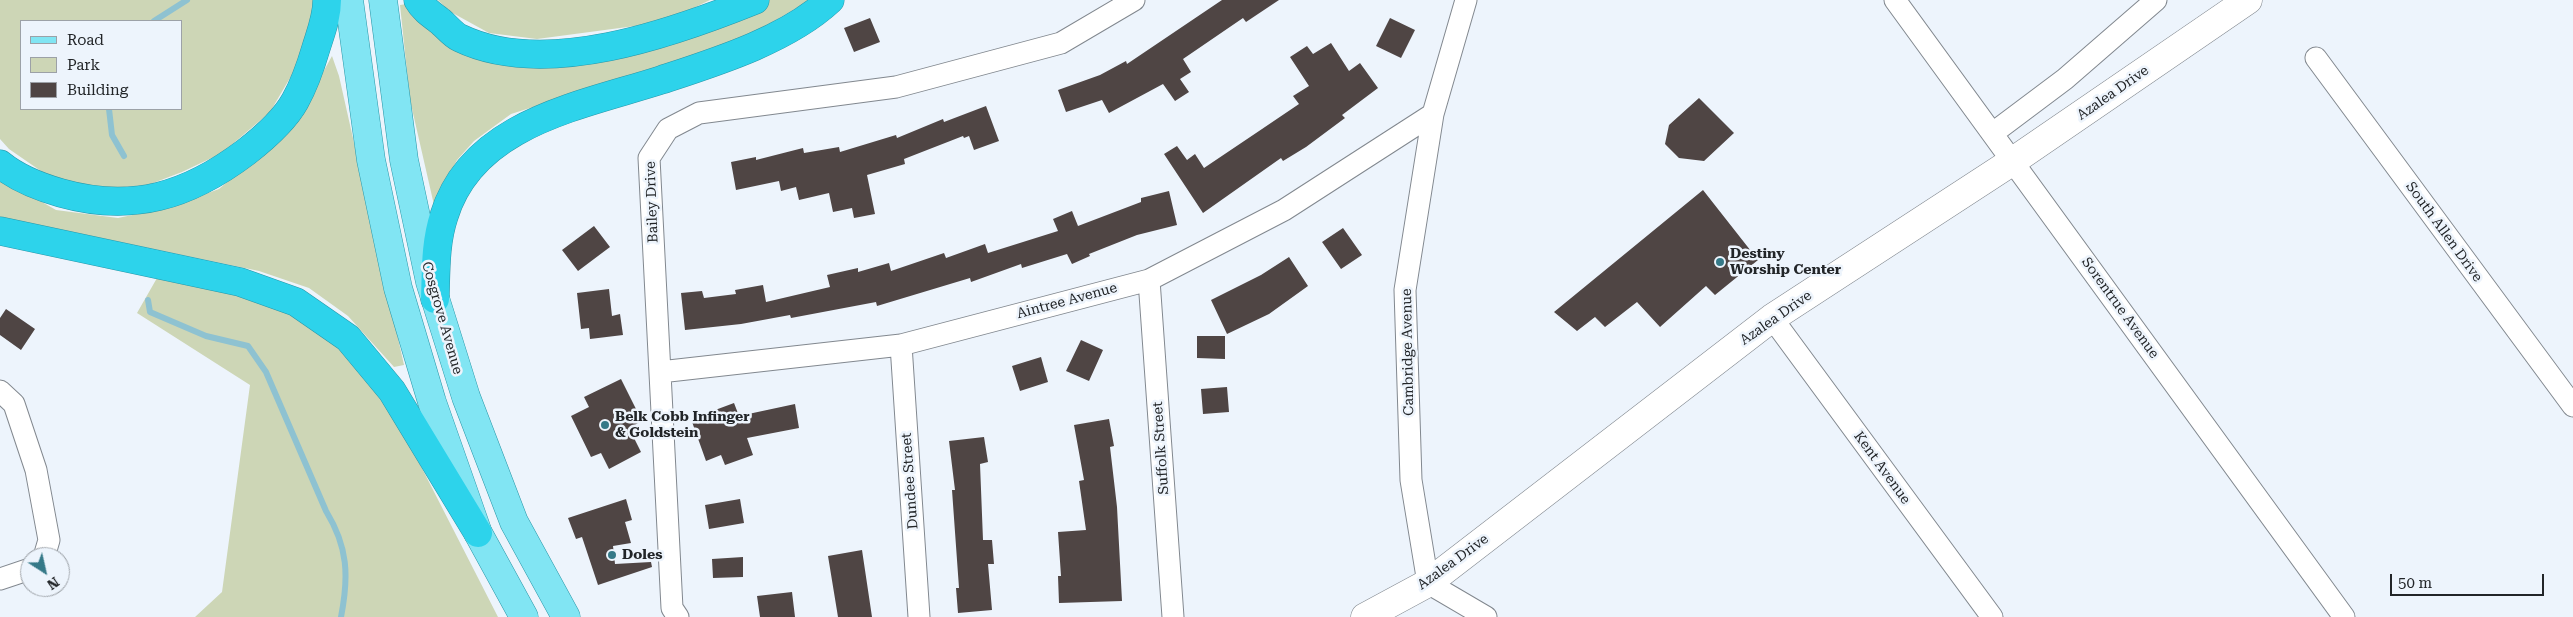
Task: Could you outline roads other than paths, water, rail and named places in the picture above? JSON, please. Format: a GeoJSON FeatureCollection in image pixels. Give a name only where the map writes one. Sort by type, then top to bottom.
{"type":"FeatureCollection","features":[{"type":"Feature","properties":{"kind":"highway"},"geometry":{"type":"LineString","coordinates":[[0,164],[40,186],[85,200],[130,202],[175,194],[224,169],[265,137],[295,102],[313,58],[327,13],[327,0]]}},
{"type":"Feature","properties":{"kind":"highway"},"geometry":{"type":"LineString","coordinates":[[418,0],[459,38],[502,52],[570,54],[649,37],[711,18],[755,0]]}},
{"type":"Feature","properties":{"kind":"highway"},"geometry":{"type":"LineString","coordinates":[[435,299],[437,247],[444,216],[458,185],[488,149],[535,120],[748,49],[814,14],[830,0]]}},
{"type":"Feature","properties":{"kind":"highway"},"geometry":{"type":"LineString","coordinates":[[0,231],[240,282],[296,302],[348,338],[392,391],[478,533]]}},
{"type":"Feature","properties":{"kind":"main road"},"geometry":{"type":"LineString","coordinates":[[349,0],[371,160],[398,288],[432,402],[478,533],[524,617]]}},
{"type":"Feature","properties":{"kind":"main road","name":"Cosgrove Avenue"},"geometry":{"type":"LineString","coordinates":[[383,0],[404,160],[435,299],[466,398],[514,522],[566,617]]}},
{"type":"Feature","properties":{"kind":"street","name":"Bailey Drive"},"geometry":{"type":"LineString","coordinates":[[678,617],[672,608],[649,158],[668,129],[699,113],[896,87],[1061,43],[1134,0]]}},
{"type":"Feature","properties":{"kind":"street","name":"Cambridge Avenue"},"geometry":{"type":"LineString","coordinates":[[1428,583],[1411,480],[1405,290],[1432,114],[1466,0]]}},
{"type":"Feature","properties":{"kind":"street","name":"Sorentrue Avenue"},"geometry":{"type":"LineString","coordinates":[[1895,0],[2344,617]]}},
{"type":"Feature","properties":{"kind":"street"},"geometry":{"type":"LineString","coordinates":[[1993,133],[2065,79],[2156,0]]}},
{"type":"Feature","properties":{"kind":"street","name":"Azalea Drive"},"geometry":{"type":"LineString","coordinates":[[1365,617],[1428,583],[1772,318],[2013,162],[2248,0]]}},
{"type":"Feature","properties":{"kind":"street","name":"South Allen Drive"},"geometry":{"type":"LineString","coordinates":[[2316,58],[2573,406]]}},
{"type":"Feature","properties":{"kind":"street","name":"Aintree Avenue"},"geometry":{"type":"LineString","coordinates":[[660,372],[901,345],[1149,280],[1284,210],[1432,114]]}},
{"type":"Feature","properties":{"kind":"street","name":"Suffolk Street"},"geometry":{"type":"LineString","coordinates":[[1149,280],[1174,617]]}},
{"type":"Feature","properties":{"kind":"street","name":"Kent Avenue"},"geometry":{"type":"LineString","coordinates":[[1772,318],[1992,617]]}},
{"type":"Feature","properties":{"kind":"street","name":"Dundee Street"},"geometry":{"type":"LineString","coordinates":[[901,345],[919,617]]}},
{"type":"Feature","properties":{"kind":"street"},"geometry":{"type":"LineString","coordinates":[[0,391],[14,404],[36,470],[49,540],[47,547]]}},
{"type":"Feature","properties":{"kind":"street"},"geometry":{"type":"LineString","coordinates":[[0,579],[20,572]]}},
{"type":"Feature","properties":{"kind":"street"},"geometry":{"type":"LineString","coordinates":[[1428,583],[1486,617]]}},
{"type":"Feature","properties":{"kind":"waterway"},"geometry":{"type":"LineString","coordinates":[[156,20],[187,0]]}},
{"type":"Feature","properties":{"kind":"waterway"},"geometry":{"type":"LineString","coordinates":[[109,110],[112,135],[124,156]]}},
{"type":"Feature","properties":{"kind":"waterway"},"geometry":{"type":"LineString","coordinates":[[148,300],[150,312],[206,336],[248,346],[266,372],[343,550],[346,575],[341,617]]}},
{"type":"Feature","properties":{"kind":"place","name":"Destiny Worship Center"},"geometry":{"type":"Point","coordinates":[1720,262]}},
{"type":"Feature","properties":{"kind":"place","name":"Belk Cobb Infinger & Goldstein"},"geometry":{"type":"Point","coordinates":[605,425]}},
{"type":"Feature","properties":{"kind":"place","name":"Doles"},"geometry":{"type":"Point","coordinates":[612,555]}}]}
